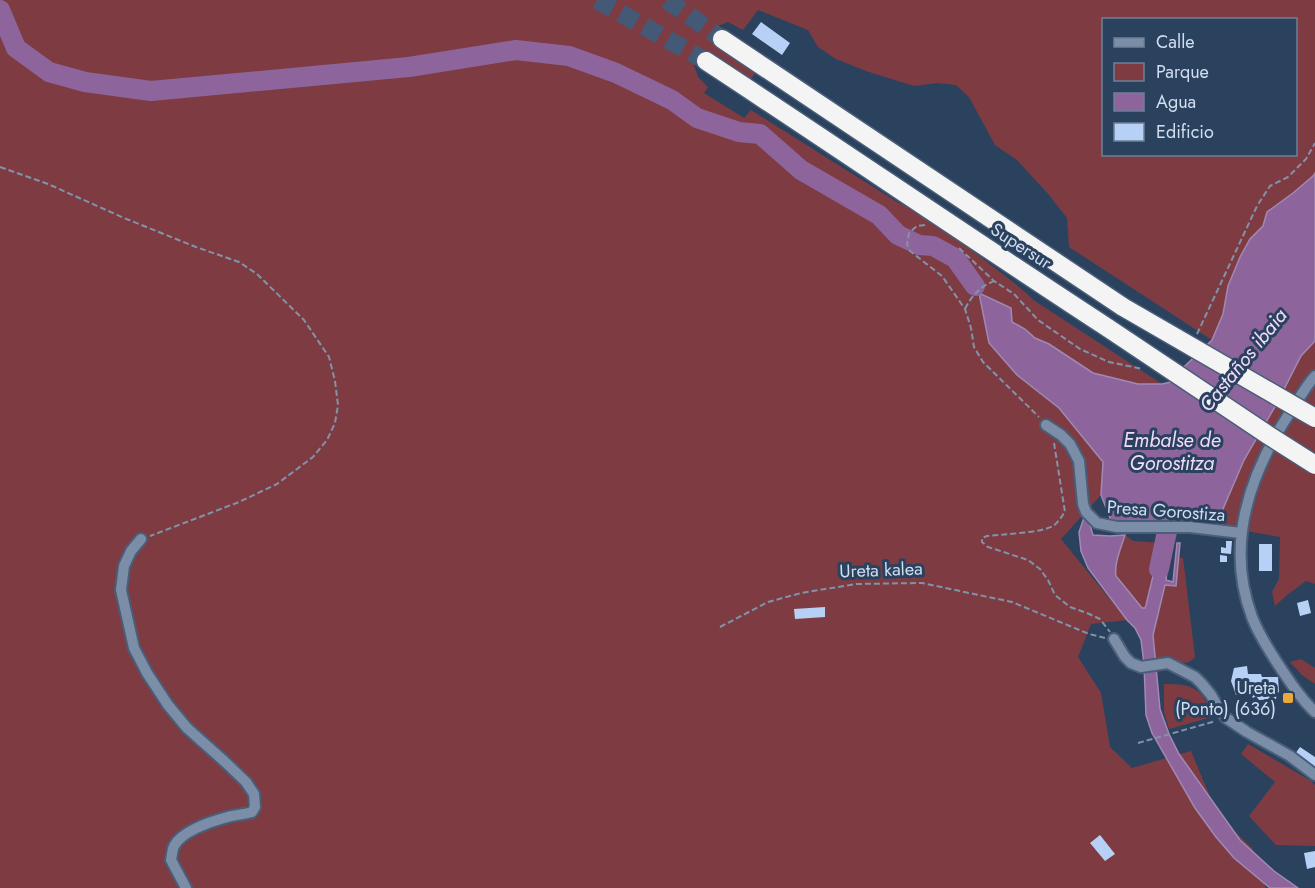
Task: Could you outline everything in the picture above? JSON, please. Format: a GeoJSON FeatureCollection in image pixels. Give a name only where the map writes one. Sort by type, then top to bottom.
{"type":"FeatureCollection","features":[{"type":"Feature","properties":{"kind":"highway","name":"Supersur"},"geometry":{"type":"LineString","coordinates":[[722,39],[1123,307],[1315,417]]}},
{"type":"Feature","properties":{"kind":"highway","name":"Supersur"},"geometry":{"type":"LineString","coordinates":[[705,61],[1315,465]]}},
{"type":"Feature","properties":{"kind":"street"},"geometry":{"type":"LineString","coordinates":[[1315,376],[1280,428],[1255,479],[1246,505],[1241,533],[1240,565],[1245,597],[1265,644],[1291,684],[1315,712]]}},
{"type":"Feature","properties":{"kind":"street","name":"Presa Gorostiza"},"geometry":{"type":"LineString","coordinates":[[1046,425],[1070,444],[1079,461],[1083,504],[1086,512],[1097,523],[1117,527],[1190,527],[1241,533]]}},
{"type":"Feature","properties":{"kind":"street"},"geometry":{"type":"LineString","coordinates":[[141,539],[131,551],[124,566],[121,590],[134,648],[168,705],[187,728],[246,782],[254,794],[255,807],[252,812],[225,818],[185,834],[174,846],[171,860],[186,888]]}},
{"type":"Feature","properties":{"kind":"street"},"geometry":{"type":"LineString","coordinates":[[1114,639],[1131,663],[1141,667],[1168,663],[1195,677],[1211,695],[1226,718],[1290,756],[1315,775]]}},
{"type":"Feature","properties":{"kind":"path"},"geometry":{"type":"LineString","coordinates":[[1197,333],[1257,206],[1270,186],[1288,177],[1306,159],[1315,143]]}},
{"type":"Feature","properties":{"kind":"path"},"geometry":{"type":"LineString","coordinates":[[0,167],[48,184],[196,247],[239,262],[257,274],[304,320],[328,357],[335,381],[338,405],[335,423],[327,440],[313,457],[277,484],[239,502],[141,539]]}},
{"type":"Feature","properties":{"kind":"path"},"geometry":{"type":"LineString","coordinates":[[927,225],[917,226],[909,233],[907,244],[910,251],[942,276],[965,309],[974,347],[983,362],[1046,425],[1053,440],[1065,512],[1051,527],[987,536],[982,538],[982,542],[988,547],[1028,560],[1040,569],[1055,595],[1070,607],[1100,619],[1114,639]]}},
{"type":"Feature","properties":{"kind":"path"},"geometry":{"type":"LineString","coordinates":[[955,244],[994,280],[1014,294],[1038,320],[1080,348],[1109,363],[1147,369]]}},
{"type":"Feature","properties":{"kind":"path"},"geometry":{"type":"LineString","coordinates":[[965,309],[974,294],[982,286],[994,280]]}},
{"type":"Feature","properties":{"kind":"path","name":"Ureta kalea"},"geometry":{"type":"LineString","coordinates":[[720,627],[768,602],[801,593],[856,584],[922,583],[1012,602],[1089,634],[1114,639]]}},
{"type":"Feature","properties":{"kind":"path"},"geometry":{"type":"LineString","coordinates":[[1138,743],[1226,718]]}},
{"type":"Feature","properties":{"kind":"green space"},"geometry":{"type":"Polygon","coordinates":[[[0,0],[1315,0],[1315,173],[1267,212],[1263,226],[1250,239],[1228,286],[1223,314],[1212,340],[1069,247],[1067,218],[1017,160],[995,145],[969,97],[956,85],[937,83],[914,86],[866,71],[836,59],[818,47],[808,30],[758,10],[743,30],[728,22],[718,26],[713,43],[755,73],[751,79],[706,52],[694,65],[698,77],[708,87],[704,93],[744,118],[751,110],[897,202],[938,222],[1035,301],[1162,384],[1138,384],[1093,373],[1049,344],[1035,338],[1025,329],[981,309],[985,318],[989,343],[1017,375],[1059,408],[1103,462],[1101,495],[1061,539],[1127,620],[1091,624],[1078,657],[1101,693],[1110,747],[1132,768],[1191,751],[1211,799],[1228,825],[1252,848],[1266,888],[0,888],[0,0]]]}},
{"type":"Feature","properties":{"kind":"green space"},"geometry":{"type":"Polygon","coordinates":[[[1315,341],[1315,584],[1306,581],[1275,606],[1272,592],[1279,579],[1280,537],[1217,526],[1244,460],[1301,356],[1315,341]]]}},
{"type":"Feature","properties":{"kind":"green space"},"geometry":{"type":"Polygon","coordinates":[[[1125,535],[1133,541],[1161,543],[1145,608],[1142,608],[1116,576],[1117,560],[1125,535]]]}},
{"type":"Feature","properties":{"kind":"green space"},"geometry":{"type":"Polygon","coordinates":[[[1179,558],[1183,558],[1195,657],[1184,663],[1171,659],[1155,660],[1153,635],[1165,584],[1176,586],[1179,558]]]}},
{"type":"Feature","properties":{"kind":"green space"},"geometry":{"type":"Polygon","coordinates":[[[1301,659],[1315,668],[1315,684],[1302,675],[1290,662],[1301,659]]]}},
{"type":"Feature","properties":{"kind":"green space"},"geometry":{"type":"Polygon","coordinates":[[[1164,684],[1182,685],[1196,690],[1205,700],[1212,717],[1169,729],[1164,712],[1164,684]]]}},
{"type":"Feature","properties":{"kind":"green space"},"geometry":{"type":"Polygon","coordinates":[[[1248,744],[1315,785],[1315,846],[1276,845],[1249,816],[1275,782],[1241,754],[1248,744]]]}},
{"type":"Feature","properties":{"kind":"water","name":"Embalse de Gorostitza"},"geometry":{"type":"Polygon","coordinates":[[[1315,173],[1315,341],[1301,356],[1244,460],[1217,526],[1169,522],[1112,523],[1101,495],[1103,462],[1059,408],[1017,375],[989,343],[979,293],[1011,308],[1012,322],[1093,373],[1138,384],[1162,384],[1180,380],[1184,367],[1212,340],[1223,314],[1228,286],[1240,257],[1250,239],[1263,226],[1267,212],[1315,173]]]}},
{"type":"Feature","properties":{"kind":"water"},"geometry":{"type":"Polygon","coordinates":[[[1086,512],[1093,535],[1125,535],[1117,561],[1116,576],[1142,608],[1146,605],[1161,543],[1170,544],[1166,580],[1173,582],[1177,543],[1180,543],[1176,586],[1165,585],[1153,635],[1160,709],[1179,754],[1240,840],[1274,871],[1298,888],[1270,888],[1234,858],[1195,808],[1152,733],[1146,715],[1141,640],[1135,628],[1088,568],[1081,551],[1079,532],[1086,512]]]}},
{"type":"Feature","properties":{"kind":"building"},"geometry":{"type":"Polygon","coordinates":[[[761,22],[790,43],[782,55],[752,34],[761,22]]]}},
{"type":"Feature","properties":{"kind":"building"},"geometry":{"type":"Polygon","coordinates":[[[1226,541],[1232,541],[1231,554],[1221,553],[1221,547],[1226,548],[1226,541]]]}},
{"type":"Feature","properties":{"kind":"building"},"geometry":{"type":"Polygon","coordinates":[[[1259,544],[1272,544],[1272,571],[1259,571],[1259,544]]]}},
{"type":"Feature","properties":{"kind":"building"},"geometry":{"type":"Polygon","coordinates":[[[1220,555],[1227,556],[1227,562],[1220,562],[1220,555]]]}},
{"type":"Feature","properties":{"kind":"building"},"geometry":{"type":"Polygon","coordinates":[[[1308,600],[1311,613],[1300,616],[1297,603],[1308,600]]]}},
{"type":"Feature","properties":{"kind":"building"},"geometry":{"type":"Polygon","coordinates":[[[825,607],[825,617],[795,619],[794,609],[825,607]]]}},
{"type":"Feature","properties":{"kind":"building"},"geometry":{"type":"Polygon","coordinates":[[[1247,666],[1248,674],[1278,677],[1279,692],[1276,699],[1259,700],[1256,696],[1253,698],[1246,689],[1236,695],[1231,681],[1234,668],[1247,666]]]}},
{"type":"Feature","properties":{"kind":"building"},"geometry":{"type":"Polygon","coordinates":[[[1300,747],[1315,757],[1315,767],[1295,754],[1300,747]]]}},
{"type":"Feature","properties":{"kind":"building"},"geometry":{"type":"Polygon","coordinates":[[[1100,835],[1115,854],[1105,861],[1090,843],[1100,835]]]}},
{"type":"Feature","properties":{"kind":"building"},"geometry":{"type":"Polygon","coordinates":[[[1315,851],[1315,867],[1307,869],[1304,853],[1315,851]]]}},
{"type":"Feature","properties":{"kind":"waterway"},"geometry":{"type":"LineString","coordinates":[[0,10],[16,48],[49,72],[85,82],[151,91],[409,67],[516,50],[569,56],[616,73],[672,100],[697,118],[739,132],[760,134],[801,170],[879,215],[898,235],[919,245],[933,246],[955,258],[975,286]]}},
{"type":"Feature","properties":{"kind":"waterway"},"geometry":{"type":"LineString","coordinates":[[1159,569],[1169,522],[1169,494]]}},
{"type":"Feature","properties":{"kind":"tunnel"},"geometry":{"type":"LineString","coordinates":[[597,0],[706,61]]}},
{"type":"Feature","properties":{"kind":"tunnel"},"geometry":{"type":"LineString","coordinates":[[667,0],[722,39]]}},
{"type":"Feature","properties":{"kind":"place","name":"Ureta (Ponto) (636)"},"geometry":{"type":"Point","coordinates":[1288,698]}},
{"type":"Feature","properties":{"kind":"water label","name":"Castaños ibaia"},"geometry":{"type":"Point","coordinates":[1243,360]}}]}
